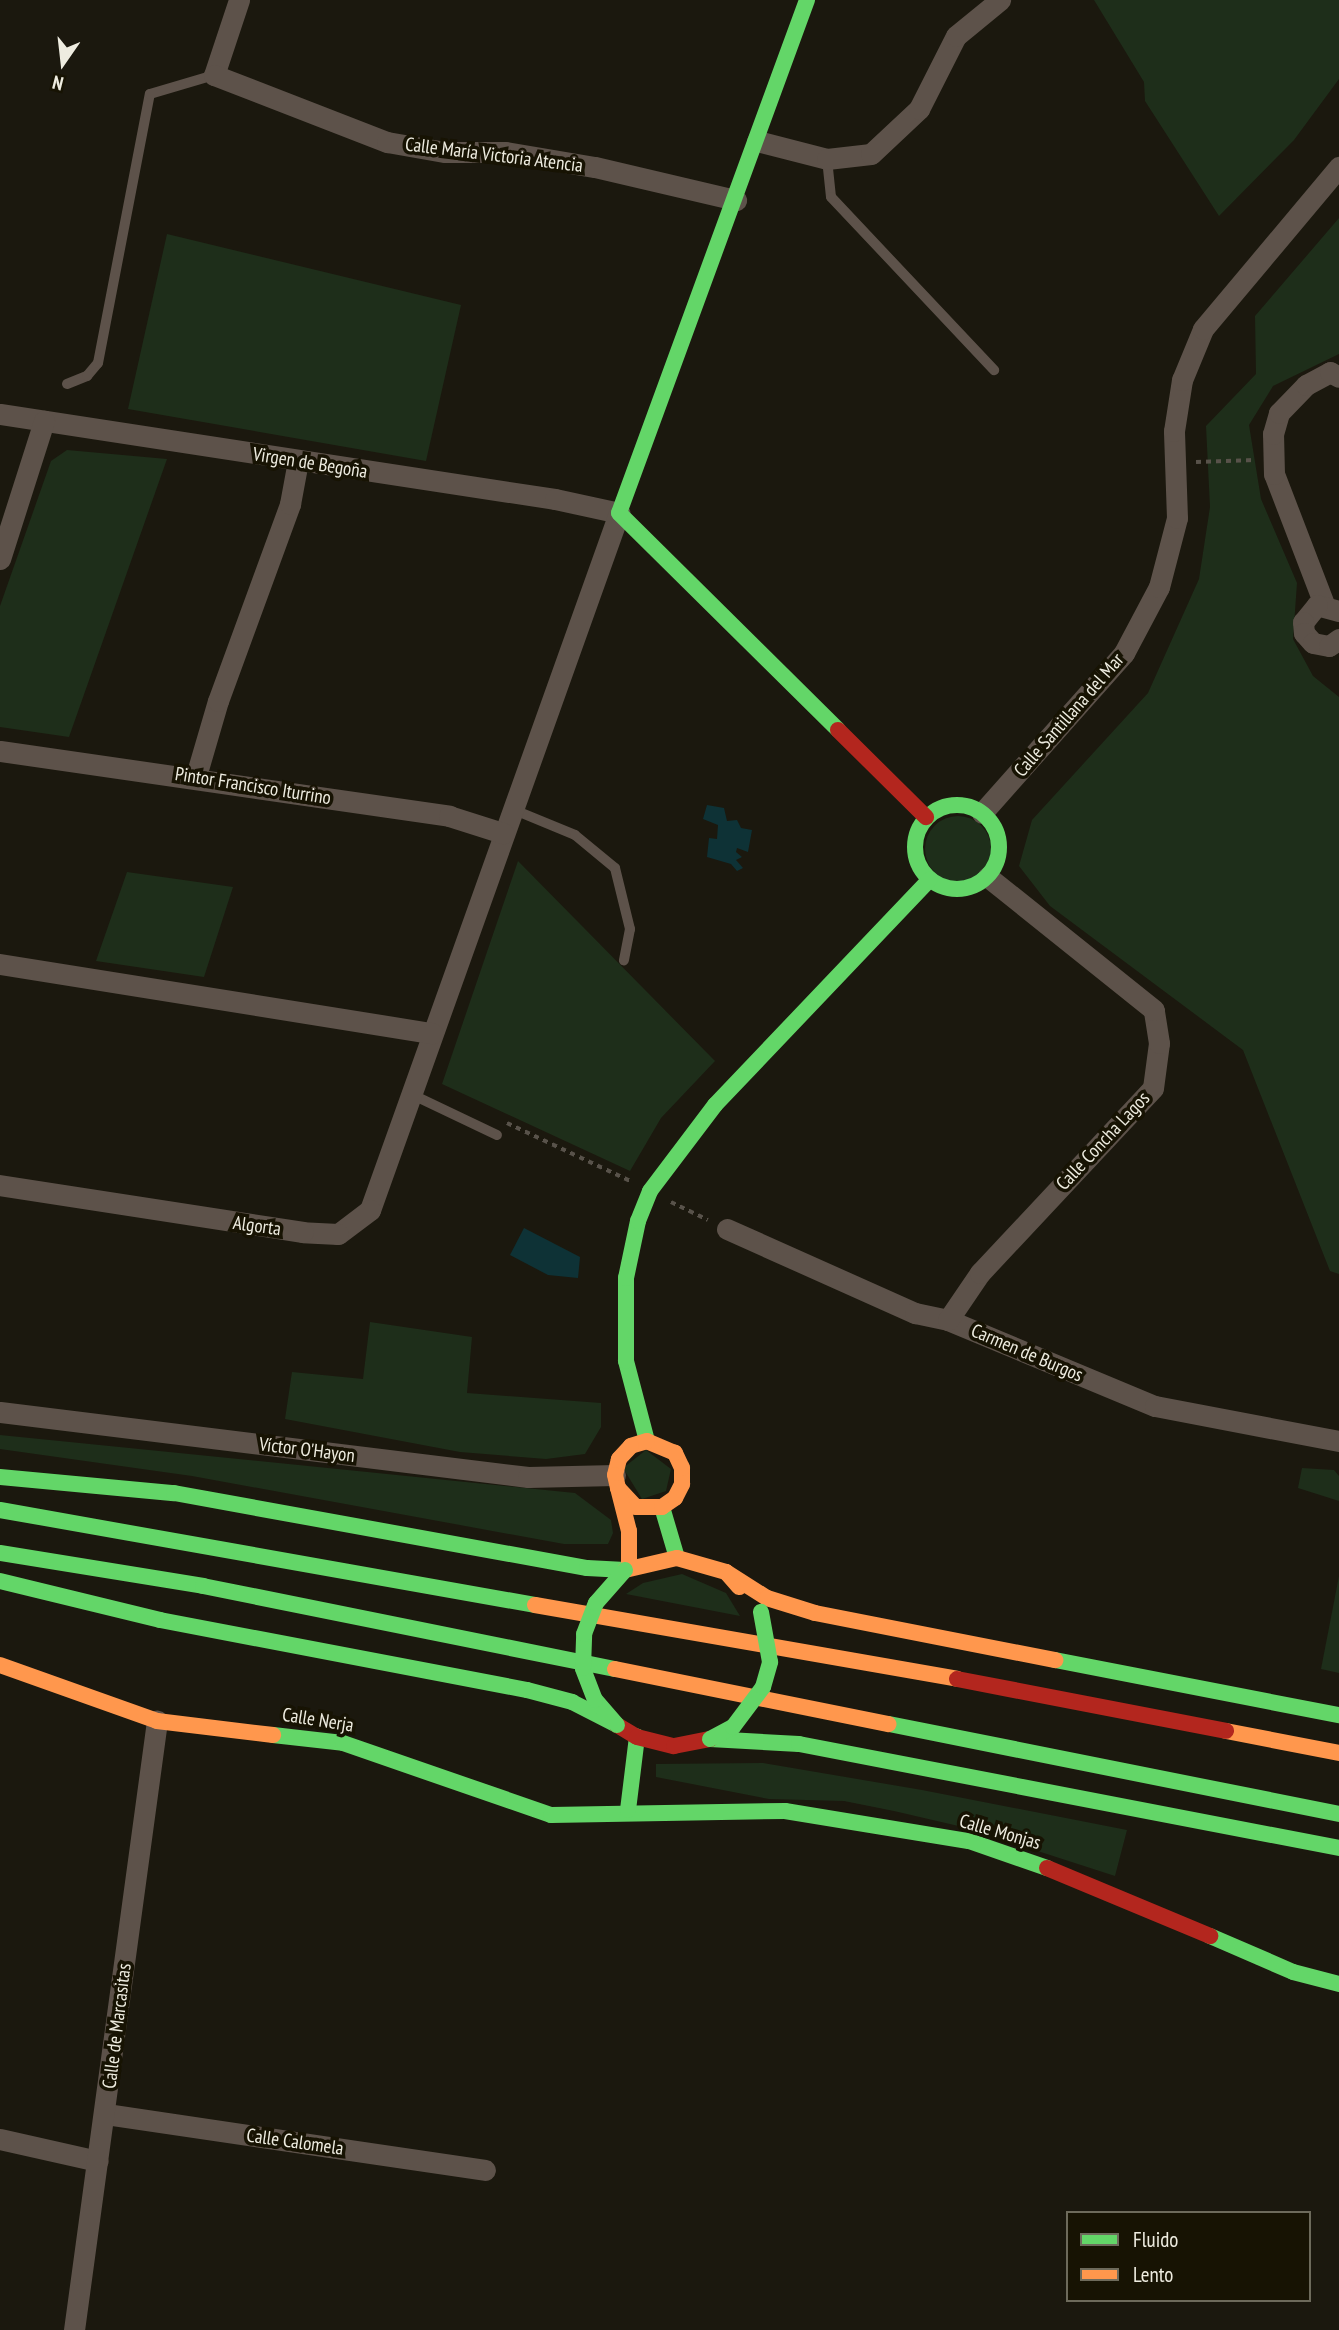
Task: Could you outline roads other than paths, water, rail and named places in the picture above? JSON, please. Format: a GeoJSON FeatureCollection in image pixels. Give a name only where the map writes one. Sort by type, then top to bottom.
{"type":"FeatureCollection","features":[{"type":"Feature","properties":{"kind":"main road"},"geometry":{"type":"LineString","coordinates":[[807,0],[736,200],[619,513],[926,817]]}},
{"type":"Feature","properties":{"kind":"main road"},"geometry":{"type":"LineString","coordinates":[[964,805],[982,813],[997,832],[999,855],[988,877],[970,888],[948,890],[929,880],[915,861],[914,837],[926,817],[943,806],[964,805]]}},
{"type":"Feature","properties":{"kind":"main road"},"geometry":{"type":"LineString","coordinates":[[647,1441],[626,1361],[626,1278],[638,1221],[650,1191],[715,1105],[929,880]]}},
{"type":"Feature","properties":{"kind":"main road"},"geometry":{"type":"LineString","coordinates":[[616,1482],[636,1507],[662,1507],[682,1484],[682,1468],[675,1453],[663,1444],[647,1441],[631,1447],[619,1459],[616,1482],[629,1531],[627,1569],[596,1603],[583,1634],[583,1668],[595,1700],[617,1725]]}},
{"type":"Feature","properties":{"kind":"main road"},"geometry":{"type":"LineString","coordinates":[[0,1478],[174,1493],[587,1568],[627,1569],[677,1558],[702,1562],[726,1572],[767,1598],[815,1613],[1339,1715]]}},
{"type":"Feature","properties":{"kind":"main road"},"geometry":{"type":"LineString","coordinates":[[662,1507],[677,1558]]}},
{"type":"Feature","properties":{"kind":"main road"},"geometry":{"type":"LineString","coordinates":[[0,1510],[1030,1692],[1339,1752]]}},
{"type":"Feature","properties":{"kind":"main road"},"geometry":{"type":"LineString","coordinates":[[0,1553],[203,1586],[1339,1814]]}},
{"type":"Feature","properties":{"kind":"main road"},"geometry":{"type":"LineString","coordinates":[[710,1739],[733,1727],[764,1687],[770,1662],[761,1612],[726,1572]]}},
{"type":"Feature","properties":{"kind":"main road"},"geometry":{"type":"LineString","coordinates":[[0,1581],[160,1620],[527,1690],[572,1702],[637,1737],[674,1746],[710,1739],[799,1744],[1339,1848]]}},
{"type":"Feature","properties":{"kind":"main road","name":"Calle Nerja"},"geometry":{"type":"LineString","coordinates":[[0,1665],[157,1721],[343,1743],[551,1815],[628,1810]]}},
{"type":"Feature","properties":{"kind":"main road"},"geometry":{"type":"LineString","coordinates":[[628,1810],[637,1737]]}},
{"type":"Feature","properties":{"kind":"main road","name":"Calle Monjas"},"geometry":{"type":"LineString","coordinates":[[628,1810],[785,1811],[969,1841],[1089,1882],[1293,1972],[1339,1984]]}},
{"type":"Feature","properties":{"kind":"street"},"geometry":{"type":"LineString","coordinates":[[214,75],[239,0]]}},
{"type":"Feature","properties":{"kind":"street"},"geometry":{"type":"LineString","coordinates":[[757,141],[827,159],[871,154],[919,109],[956,36],[1000,0]]}},
{"type":"Feature","properties":{"kind":"street","name":"Calle María Victoria Atencia"},"geometry":{"type":"LineString","coordinates":[[214,75],[387,142],[446,152],[505,152],[594,167],[736,200]]}},
{"type":"Feature","properties":{"kind":"street","name":"Calle Santillana del Mar"},"geometry":{"type":"LineString","coordinates":[[982,813],[1124,653],[1162,575],[1177,518],[1174,430],[1182,380],[1203,329],[1339,167]]}},
{"type":"Feature","properties":{"kind":"street"},"geometry":{"type":"LineString","coordinates":[[1339,377],[1330,372],[1306,385],[1279,413],[1273,434],[1274,474],[1331,608],[1306,615],[1304,633],[1322,646],[1339,639]]}},
{"type":"Feature","properties":{"kind":"street","name":"Virgen de Begoña"},"geometry":{"type":"LineString","coordinates":[[0,414],[555,499],[619,513]]}},
{"type":"Feature","properties":{"kind":"street"},"geometry":{"type":"LineString","coordinates":[[0,559],[44,421]]}},
{"type":"Feature","properties":{"kind":"street"},"geometry":{"type":"LineString","coordinates":[[196,776],[218,701],[290,504],[298,461]]}},
{"type":"Feature","properties":{"kind":"street","name":"Algorta"},"geometry":{"type":"LineString","coordinates":[[0,1185],[248,1225],[338,1234],[370,1210],[619,513]]}},
{"type":"Feature","properties":{"kind":"street","name":"Pintor Francisco Iturrino"},"geometry":{"type":"LineString","coordinates":[[0,751],[196,776],[449,816],[503,833]]}},
{"type":"Feature","properties":{"kind":"street","name":"Calle Concha Lagos"},"geometry":{"type":"LineString","coordinates":[[948,1320],[980,1273],[1153,1088],[1159,1043],[1154,1010],[988,877]]}},
{"type":"Feature","properties":{"kind":"street"},"geometry":{"type":"LineString","coordinates":[[0,964],[433,1033]]}},
{"type":"Feature","properties":{"kind":"street","name":"Carmen de Burgos"},"geometry":{"type":"LineString","coordinates":[[727,1229],[915,1313],[948,1320],[1155,1406],[1339,1441]]}},
{"type":"Feature","properties":{"kind":"street","name":"Víctor O'Hayon"},"geometry":{"type":"LineString","coordinates":[[0,1412],[528,1477],[616,1482]]}},
{"type":"Feature","properties":{"kind":"street","name":"Calle de Marcasitas"},"geometry":{"type":"LineString","coordinates":[[74,2330],[106,2114],[157,1721]]}},
{"type":"Feature","properties":{"kind":"street","name":"Calle Calomela"},"geometry":{"type":"LineString","coordinates":[[106,2114],[485,2170]]}},
{"type":"Feature","properties":{"kind":"street"},"geometry":{"type":"LineString","coordinates":[[0,2139],[98,2161]]}},
{"type":"Feature","properties":{"kind":"lane"},"geometry":{"type":"LineString","coordinates":[[67,384],[87,376],[98,363],[150,94],[214,75]]}},
{"type":"Feature","properties":{"kind":"lane"},"geometry":{"type":"LineString","coordinates":[[827,159],[831,197],[994,369]]}},
{"type":"Feature","properties":{"kind":"lane"},"geometry":{"type":"LineString","coordinates":[[512,809],[575,835],[615,868],[630,929],[624,960]]}},
{"type":"Feature","properties":{"kind":"lane"},"geometry":{"type":"LineString","coordinates":[[415,1087],[497,1135]]}},
{"type":"Feature","properties":{"kind":"water"},"geometry":{"type":"Polygon","coordinates":[[[707,805],[724,808],[727,821],[737,820],[741,828],[752,830],[748,852],[737,848],[736,852],[742,857],[736,860],[743,868],[737,871],[731,864],[707,857],[709,838],[717,839],[718,825],[703,819],[707,805]]]}},
{"type":"Feature","properties":{"kind":"water"},"geometry":{"type":"Polygon","coordinates":[[[524,1228],[580,1257],[578,1278],[548,1275],[510,1255],[524,1228]]]}}]}
